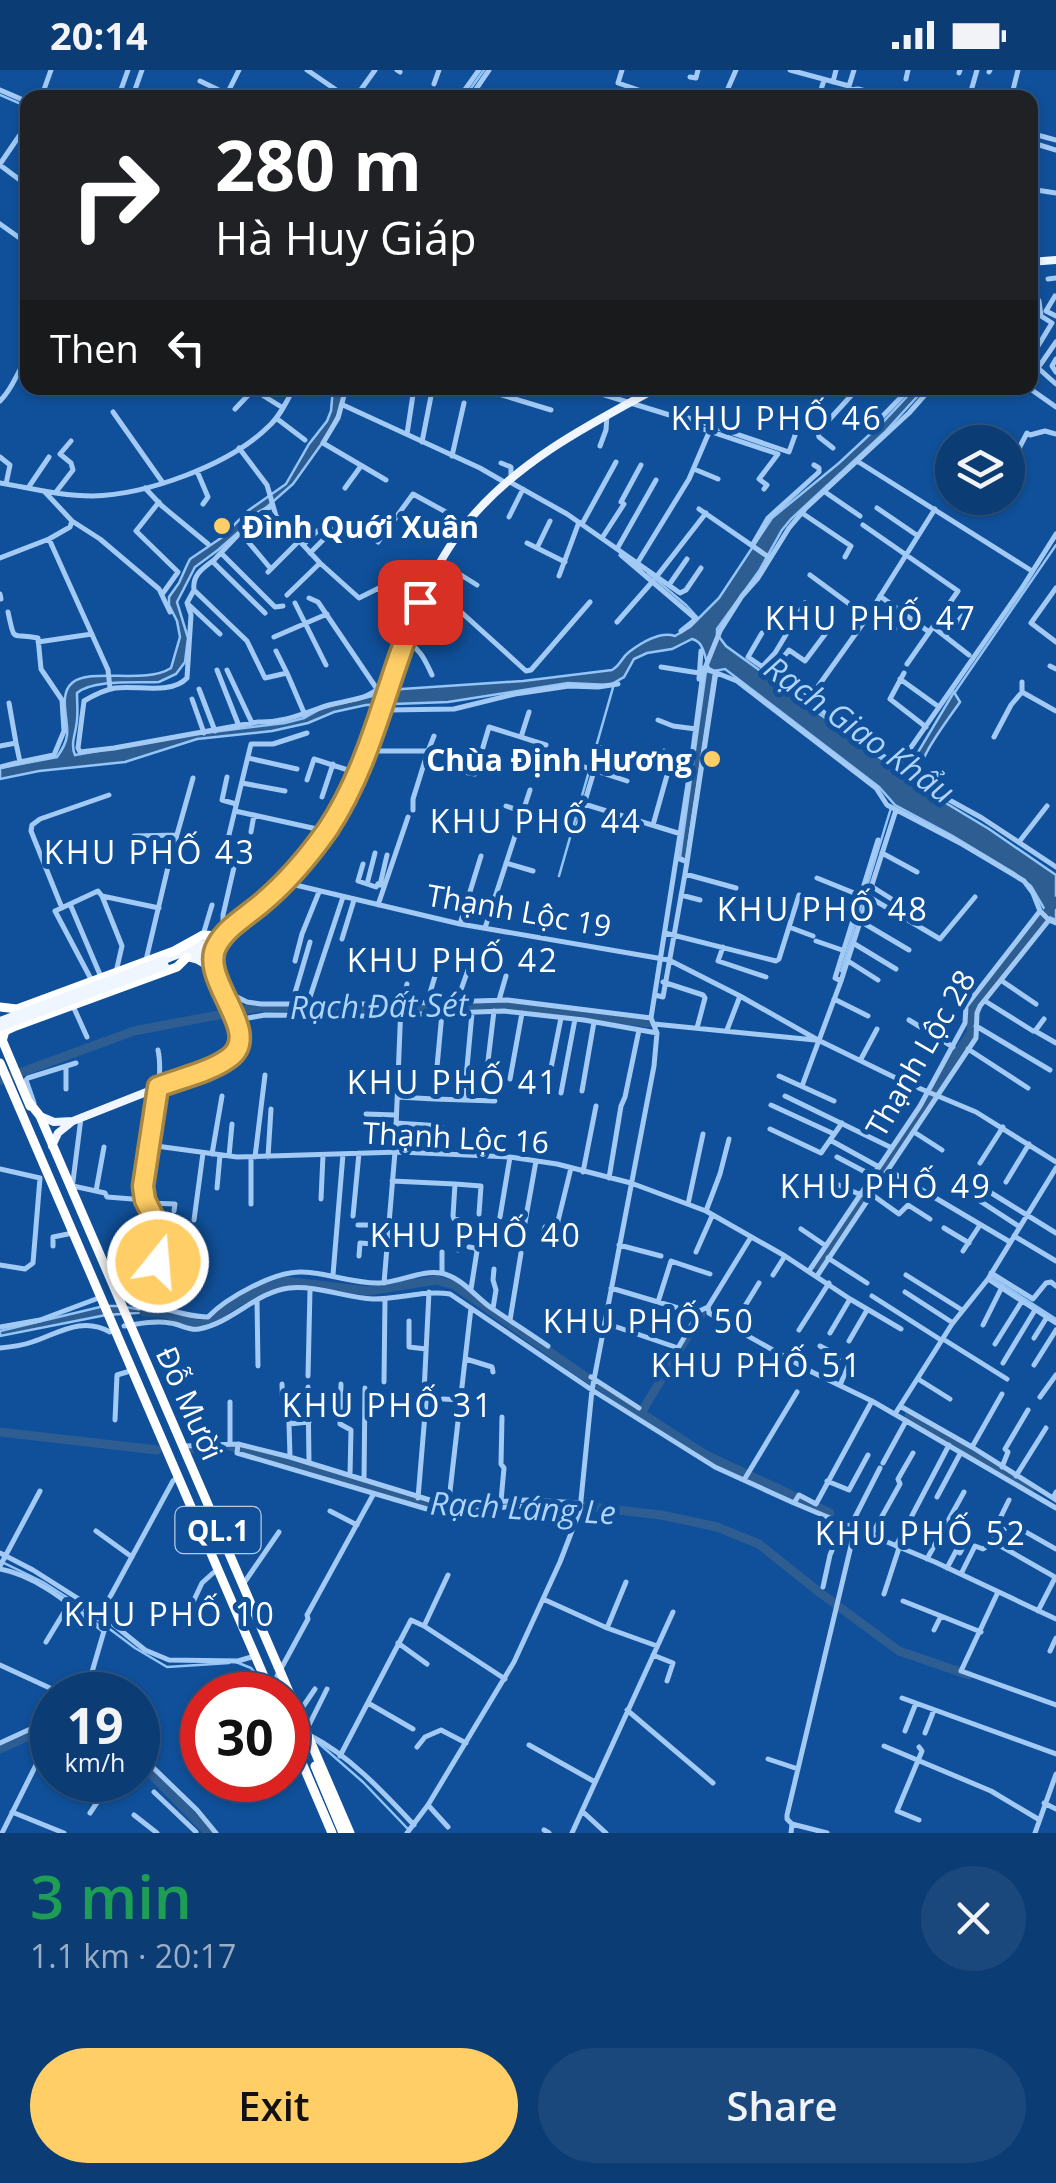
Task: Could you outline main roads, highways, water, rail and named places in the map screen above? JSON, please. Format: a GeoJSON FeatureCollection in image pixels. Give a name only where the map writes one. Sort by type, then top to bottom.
{"type":"FeatureCollection","features":[{"type":"Feature","properties":{"kind":"highway"},"geometry":{"type":"LineString","coordinates":[[0,1007],[12,1010],[218,935]]}},
{"type":"Feature","properties":{"kind":"highway"},"geometry":{"type":"LineString","coordinates":[[1,1038],[16,1026],[177,967],[187,954]]}},
{"type":"Feature","properties":{"kind":"highway"},"geometry":{"type":"LineString","coordinates":[[12,1010],[11,1022],[16,1026]]}},
{"type":"Feature","properties":{"kind":"highway","name":"QL.1"},"geometry":{"type":"LineString","coordinates":[[1,1038],[3,1070],[53,1161],[119,1327]]}},
{"type":"Feature","properties":{"kind":"highway","name":"QL.1"},"geometry":{"type":"LineString","coordinates":[[18,1096],[38,1113],[72,1188],[106,1298]]}},
{"type":"Feature","properties":{"kind":"highway","name":"QL.1"},"geometry":{"type":"LineString","coordinates":[[18,1096],[42,1179],[68,1234],[106,1298]]}},
{"type":"Feature","properties":{"kind":"highway","name":"QL.1"},"geometry":{"type":"LineString","coordinates":[[18,1096],[119,1327]]}},
{"type":"Feature","properties":{"kind":"highway"},"geometry":{"type":"LineString","coordinates":[[53,1161],[62,1171]]}},
{"type":"Feature","properties":{"kind":"highway","name":"Đỗ Mười"},"geometry":{"type":"LineString","coordinates":[[119,1327],[127,1372],[260,1672]]}},
{"type":"Feature","properties":{"kind":"highway","name":"Đỗ Mười"},"geometry":{"type":"LineString","coordinates":[[119,1327],[182,1446],[278,1672]]}},
{"type":"Feature","properties":{"kind":"highway","name":"Đỗ Mười"},"geometry":{"type":"LineString","coordinates":[[119,1327],[213,1573],[253,1657]]}},
{"type":"Feature","properties":{"kind":"highway","name":"Đỗ Mười"},"geometry":{"type":"LineString","coordinates":[[119,1327],[278,1672]]}},
{"type":"Feature","properties":{"kind":"highway","name":"Đỗ Mười"},"geometry":{"type":"LineString","coordinates":[[310,1741],[347,1833]]}},
{"type":"Feature","properties":{"kind":"highway","name":"Đỗ Mười"},"geometry":{"type":"LineString","coordinates":[[310,1751],[347,1833]]}},
{"type":"Feature","properties":{"kind":"highway"},"geometry":{"type":"LineString","coordinates":[[310,1785],[329,1833]]}},
{"type":"Feature","properties":{"kind":"highway"},"geometry":{"type":"LineString","coordinates":[[310,1791],[329,1833]]}},
{"type":"Feature","properties":{"kind":"main road"},"geometry":{"type":"LineString","coordinates":[[187,954],[199,952],[284,883],[326,830],[358,773],[429,583],[465,525],[536,458],[644,395]]}},
{"type":"Feature","properties":{"kind":"main road"},"geometry":{"type":"LineString","coordinates":[[0,1024],[165,963],[218,935]]}},
{"type":"Feature","properties":{"kind":"main road"},"geometry":{"type":"LineString","coordinates":[[214,972],[218,935]]}},
{"type":"Feature","properties":{"kind":"main road"},"geometry":{"type":"LineString","coordinates":[[38,1113],[54,1122],[77,1119],[228,1058],[239,1046],[236,1022],[208,960],[199,952]]}},
{"type":"Feature","properties":{"kind":"main road"},"geometry":{"type":"LineString","coordinates":[[187,954],[214,972]]}},
{"type":"Feature","properties":{"kind":"main road"},"geometry":{"type":"LineString","coordinates":[[52,1146],[58,1133],[77,1119]]}},
{"type":"Feature","properties":{"kind":"water"},"geometry":{"type":"Polygon","coordinates":[[[332,395],[343,395],[341,409],[325,439],[293,484],[195,567],[177,602],[188,638],[185,662],[176,674],[159,682],[104,684],[77,693],[75,755],[285,723],[322,708],[402,689],[612,670],[626,654],[645,642],[657,636],[675,636],[690,627],[719,598],[772,518],[839,463],[908,395],[919,395],[884,433],[791,519],[717,634],[726,646],[901,773],[908,769],[954,692],[960,702],[926,754],[916,785],[1056,875],[1056,920],[1049,917],[1031,886],[1014,873],[895,805],[879,787],[725,669],[709,668],[702,647],[692,639],[634,659],[624,677],[610,685],[568,683],[448,702],[366,705],[272,731],[197,739],[125,762],[0,779],[0,768],[57,757],[66,738],[65,701],[72,683],[91,676],[147,675],[171,668],[180,637],[169,597],[190,559],[286,484],[331,411],[332,395]]]}},
{"type":"Feature","properties":{"kind":"water"},"geometry":{"type":"Polygon","coordinates":[[[706,671],[714,673],[686,860],[680,857],[706,671]]]}},
{"type":"Feature","properties":{"kind":"water"},"geometry":{"type":"Polygon","coordinates":[[[104,1306],[152,1312],[106,1315],[0,1336],[0,1331],[104,1306]]]}},
{"type":"Feature","properties":{"kind":"waterway"},"geometry":{"type":"LineString","coordinates":[[470,90],[484,70]]}},
{"type":"Feature","properties":{"kind":"waterway"},"geometry":{"type":"LineString","coordinates":[[0,95],[20,104]]}},
{"type":"Feature","properties":{"kind":"waterway"},"geometry":{"type":"LineString","coordinates":[[955,692],[1056,545]]}},
{"type":"Feature","properties":{"kind":"waterway"},"geometry":{"type":"LineString","coordinates":[[648,573],[698,618]]}},
{"type":"Feature","properties":{"kind":"waterway"},"geometry":{"type":"LineString","coordinates":[[559,876],[614,684]]}},
{"type":"Feature","properties":{"kind":"waterway"},"geometry":{"type":"LineString","coordinates":[[841,971],[891,808]]}},
{"type":"Feature","properties":{"kind":"waterway"},"geometry":{"type":"LineString","coordinates":[[816,1265],[971,1033],[971,1009],[1056,901]]}},
{"type":"Feature","properties":{"kind":"waterway","name":"Rạch Đất Sét"},"geometry":{"type":"LineString","coordinates":[[0,1080],[134,1031],[260,1007],[506,1004],[648,1023]]}},
{"type":"Feature","properties":{"kind":"waterway"},"geometry":{"type":"LineString","coordinates":[[991,1277],[1056,1319]]}},
{"type":"Feature","properties":{"kind":"waterway"},"geometry":{"type":"LineString","coordinates":[[144,1312],[164,1313],[202,1325],[258,1291],[285,1281],[368,1291],[436,1280],[454,1285],[704,1454],[830,1513]]}},
{"type":"Feature","properties":{"kind":"waterway"},"geometry":{"type":"LineString","coordinates":[[641,1413],[701,1314]]}},
{"type":"Feature","properties":{"kind":"waterway"},"geometry":{"type":"LineString","coordinates":[[909,1415],[1031,1487]]}},
{"type":"Feature","properties":{"kind":"waterway","name":"Rạch Láng Le"},"geometry":{"type":"LineString","coordinates":[[0,1432],[157,1450]]}},
{"type":"Feature","properties":{"kind":"waterway","name":"Rạch Láng Le"},"geometry":{"type":"LineString","coordinates":[[229,1446],[440,1508],[544,1503]]}},
{"type":"Feature","properties":{"kind":"waterway","name":"Rạch Láng Le"},"geometry":{"type":"LineString","coordinates":[[188,1449],[214,1447]]}},
{"type":"Feature","properties":{"kind":"waterway","name":"Rạch Láng Le"},"geometry":{"type":"LineString","coordinates":[[574,1505],[661,1515],[717,1527],[759,1544],[899,1651],[969,1675]]}},
{"type":"Feature","properties":{"kind":"waterway"},"geometry":{"type":"LineString","coordinates":[[0,1561],[43,1582],[167,1667],[229,1663]]}},
{"type":"Feature","properties":{"kind":"waterway"},"geometry":{"type":"LineString","coordinates":[[236,1662],[254,1672]]}},
{"type":"Feature","properties":{"kind":"waterway"},"geometry":{"type":"LineString","coordinates":[[0,1749],[30,1735]]}},
{"type":"Feature","properties":{"kind":"waterway"},"geometry":{"type":"LineString","coordinates":[[315,1740],[407,1828]]}},
{"type":"Feature","properties":{"kind":"waterway"},"geometry":{"type":"LineString","coordinates":[[160,1783],[209,1833]]}},
{"type":"Feature","properties":{"kind":"place","name":"Đình Quới Xuân"},"geometry":{"type":"Point","coordinates":[222,526]}},
{"type":"Feature","properties":{"kind":"place","name":"Chùa Định Hương"},"geometry":{"type":"Point","coordinates":[712,759]}},
{"type":"Feature","properties":{"kind":"district","name":"KHU PHỐ 46"},"geometry":{"type":"Point","coordinates":[777,417]}},
{"type":"Feature","properties":{"kind":"district","name":"KHU PHỐ 47"},"geometry":{"type":"Point","coordinates":[871,617]}},
{"type":"Feature","properties":{"kind":"district","name":"KHU PHỐ 44"},"geometry":{"type":"Point","coordinates":[536,820]}},
{"type":"Feature","properties":{"kind":"district","name":"KHU PHỐ 43"},"geometry":{"type":"Point","coordinates":[150,851]}},
{"type":"Feature","properties":{"kind":"district","name":"KHU PHỐ 48"},"geometry":{"type":"Point","coordinates":[823,908]}},
{"type":"Feature","properties":{"kind":"district","name":"KHU PHỐ 42"},"geometry":{"type":"Point","coordinates":[453,959]}},
{"type":"Feature","properties":{"kind":"district","name":"KHU PHỐ 41"},"geometry":{"type":"Point","coordinates":[453,1081]}},
{"type":"Feature","properties":{"kind":"district","name":"KHU PHỐ 49"},"geometry":{"type":"Point","coordinates":[886,1185]}},
{"type":"Feature","properties":{"kind":"district","name":"KHU PHỐ 40"},"geometry":{"type":"Point","coordinates":[476,1234]}},
{"type":"Feature","properties":{"kind":"district","name":"KHU PHỐ 50"},"geometry":{"type":"Point","coordinates":[649,1320]}},
{"type":"Feature","properties":{"kind":"district","name":"KHU PHỐ 51"},"geometry":{"type":"Point","coordinates":[757,1364]}},
{"type":"Feature","properties":{"kind":"district","name":"KHU PHỐ 31"},"geometry":{"type":"Point","coordinates":[388,1404]}},
{"type":"Feature","properties":{"kind":"district","name":"KHU PHỐ 52"},"geometry":{"type":"Point","coordinates":[921,1532]}},
{"type":"Feature","properties":{"kind":"district","name":"KHU PHỐ 10"},"geometry":{"type":"Point","coordinates":[170,1613]}},
{"type":"Feature","properties":{"kind":"water label","name":"Rạch Giao Khẩu"},"geometry":{"type":"Point","coordinates":[860,729]}}]}
